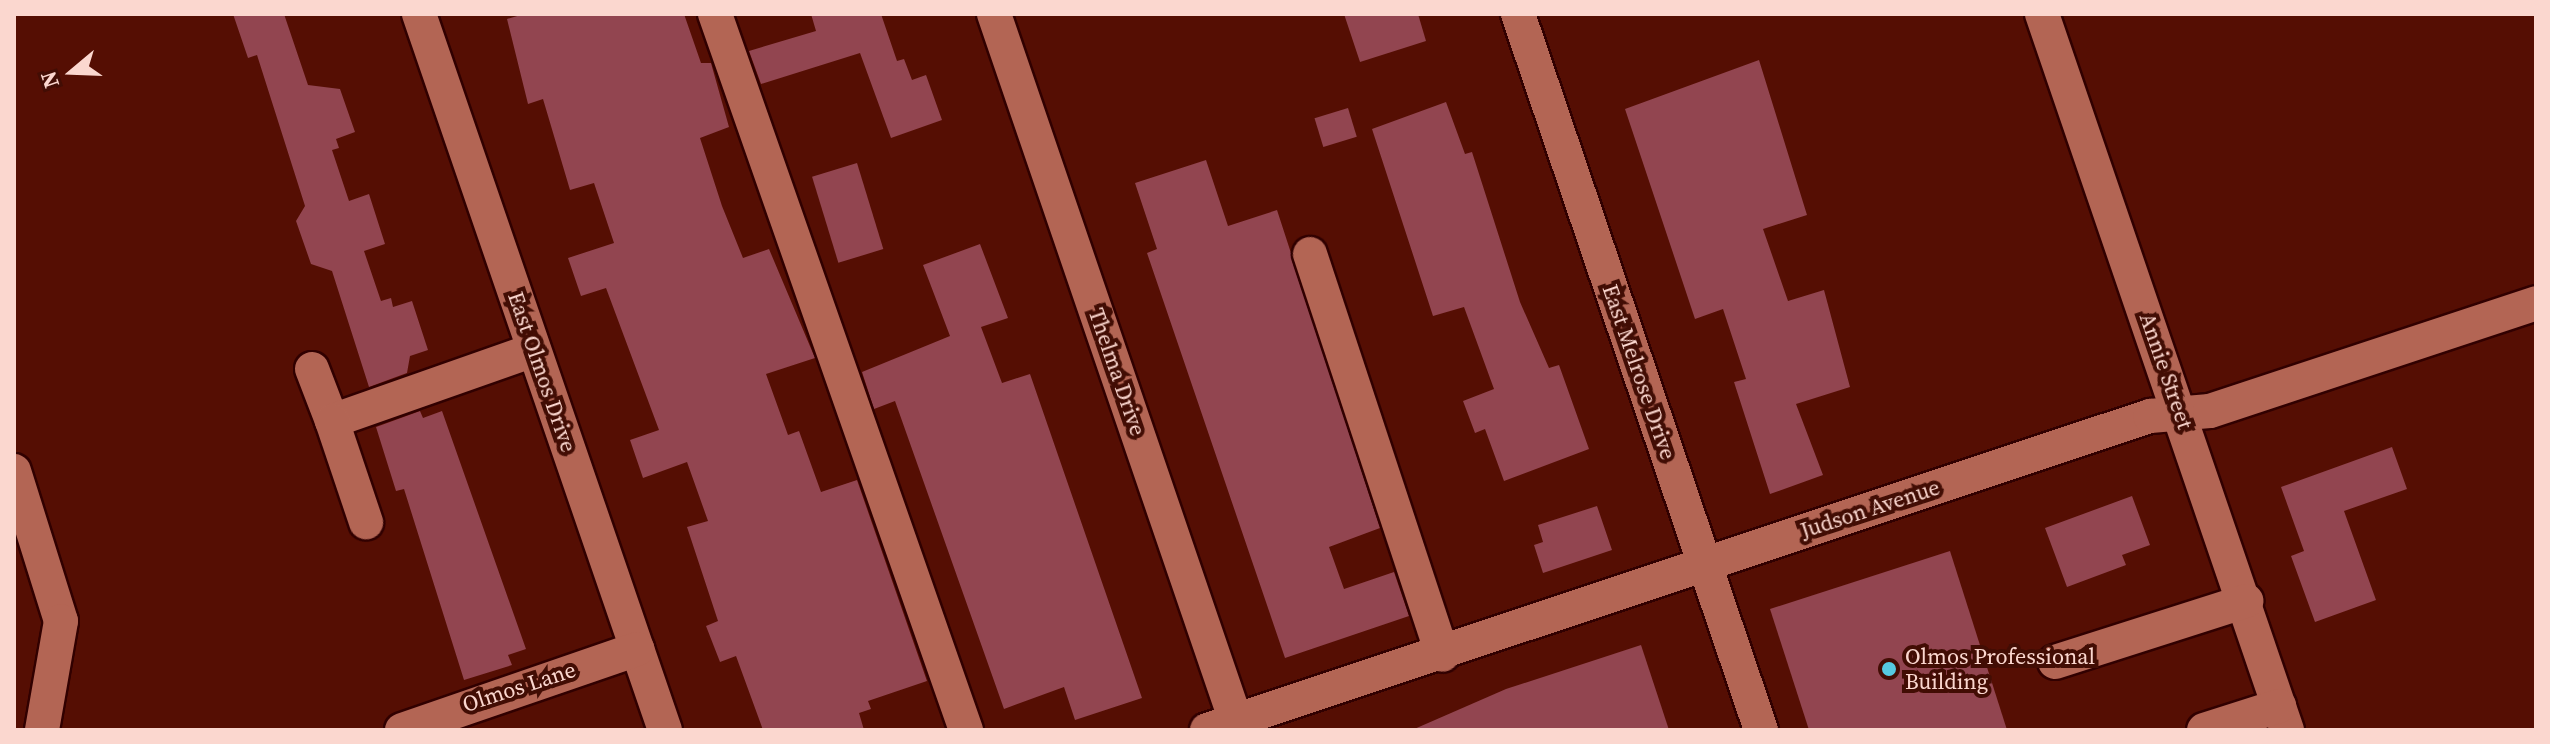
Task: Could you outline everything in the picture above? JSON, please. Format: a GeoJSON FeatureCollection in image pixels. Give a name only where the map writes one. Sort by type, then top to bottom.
{"type":"FeatureCollection","features":[{"type":"Feature","properties":{"kind":"street","name":"East Olmos Drive"},"geometry":{"type":"LineString","coordinates":[[419,14],[665,730]]}},
{"type":"Feature","properties":{"kind":"street"},"geometry":{"type":"LineString","coordinates":[[715,14],[966,730]]}},
{"type":"Feature","properties":{"kind":"street","name":"Thelma Drive"},"geometry":{"type":"LineString","coordinates":[[994,14],[1227,727]]}},
{"type":"Feature","properties":{"kind":"street","name":"East Melrose Drive"},"geometry":{"type":"LineString","coordinates":[[1518,14],[1761,730]]}},
{"type":"Feature","properties":{"kind":"street","name":"Annie Street"},"geometry":{"type":"LineString","coordinates":[[2042,14],[2246,601],[2283,718]]}},
{"type":"Feature","properties":{"kind":"street"},"geometry":{"type":"LineString","coordinates":[[1310,254],[1443,655]]}},
{"type":"Feature","properties":{"kind":"street","name":"Judson Avenue"},"geometry":{"type":"LineString","coordinates":[[1227,727],[2150,416],[2210,411],[2536,303]]}},
{"type":"Feature","properties":{"kind":"street"},"geometry":{"type":"LineString","coordinates":[[332,421],[534,350]]}},
{"type":"Feature","properties":{"kind":"street"},"geometry":{"type":"LineString","coordinates":[[312,369],[366,522]]}},
{"type":"Feature","properties":{"kind":"street"},"geometry":{"type":"LineString","coordinates":[[14,471],[61,621],[60,658],[42,730]]}},
{"type":"Feature","properties":{"kind":"street"},"geometry":{"type":"LineString","coordinates":[[2055,662],[2246,601]]}},
{"type":"Feature","properties":{"kind":"street","name":"Olmos Lane"},"geometry":{"type":"LineString","coordinates":[[402,730],[637,649]]}},
{"type":"Feature","properties":{"kind":"street"},"geometry":{"type":"LineString","coordinates":[[2204,730],[2283,718]]}},
{"type":"Feature","properties":{"kind":"building"},"geometry":{"type":"Polygon","coordinates":[[[233,14],[284,14],[308,85],[340,89],[355,132],[336,139],[339,148],[332,150],[349,201],[369,194],[385,244],[364,251],[381,301],[391,298],[393,307],[412,301],[428,350],[410,356],[407,373],[369,387],[332,271],[311,264],[296,221],[305,206],[257,55],[248,58],[233,14]]]}},
{"type":"Feature","properties":{"kind":"building"},"geometry":{"type":"Polygon","coordinates":[[[524,14],[684,14],[701,63],[711,63],[729,127],[700,138],[722,206],[743,258],[769,249],[815,358],[766,374],[788,435],[799,431],[821,492],[857,480],[927,681],[868,701],[871,709],[859,713],[864,730],[763,730],[736,656],[720,662],[706,626],[718,621],[687,527],[708,521],[687,462],[643,478],[630,440],[659,430],[606,288],[581,296],[568,258],[614,243],[594,183],[570,190],[543,99],[528,104],[507,19],[524,14]]]}},
{"type":"Feature","properties":{"kind":"building"},"geometry":{"type":"Polygon","coordinates":[[[811,14],[881,14],[897,61],[904,59],[912,80],[926,75],[942,120],[891,138],[860,53],[761,84],[749,51],[816,31],[811,14]]]}},
{"type":"Feature","properties":{"kind":"building"},"geometry":{"type":"Polygon","coordinates":[[[1344,14],[1418,14],[1426,41],[1360,62],[1344,14]]]}},
{"type":"Feature","properties":{"kind":"building"},"geometry":{"type":"Polygon","coordinates":[[[1759,60],[1807,215],[1763,229],[1788,301],[1824,290],[1850,387],[1796,404],[1823,475],[1770,494],[1734,382],[1746,379],[1723,309],[1695,319],[1625,109],[1759,60]]]}},
{"type":"Feature","properties":{"kind":"building"},"geometry":{"type":"Polygon","coordinates":[[[1446,102],[1465,154],[1472,152],[1520,302],[1549,368],[1559,365],[1589,449],[1504,481],[1485,429],[1475,433],[1463,401],[1494,389],[1464,307],[1433,316],[1372,129],[1446,102]]]}},
{"type":"Feature","properties":{"kind":"building"},"geometry":{"type":"Polygon","coordinates":[[[1348,108],[1357,137],[1323,147],[1315,118],[1348,108]]]}},
{"type":"Feature","properties":{"kind":"building"},"geometry":{"type":"Polygon","coordinates":[[[1206,160],[1228,226],[1277,210],[1380,528],[1329,547],[1344,589],[1394,572],[1409,616],[1285,658],[1147,253],[1157,249],[1135,183],[1206,160]]]}},
{"type":"Feature","properties":{"kind":"building"},"geometry":{"type":"Polygon","coordinates":[[[857,163],[883,249],[838,263],[812,177],[857,163]]]}},
{"type":"Feature","properties":{"kind":"building"},"geometry":{"type":"Polygon","coordinates":[[[980,244],[1008,318],[981,327],[1002,383],[1030,374],[1142,698],[1075,720],[1064,687],[1004,709],[895,401],[874,409],[862,372],[950,336],[923,265],[980,244]]]}},
{"type":"Feature","properties":{"kind":"building"},"geometry":{"type":"Polygon","coordinates":[[[420,411],[423,418],[442,411],[526,649],[508,655],[512,665],[464,680],[404,489],[396,491],[376,427],[420,411]]]}},
{"type":"Feature","properties":{"kind":"building"},"geometry":{"type":"Polygon","coordinates":[[[2392,447],[2407,489],[2344,511],[2376,600],[2315,622],[2291,556],[2304,551],[2281,487],[2392,447]]]}},
{"type":"Feature","properties":{"kind":"building"},"geometry":{"type":"Polygon","coordinates":[[[2132,496],[2150,545],[2122,555],[2126,565],[2067,587],[2045,528],[2132,496]]]}},
{"type":"Feature","properties":{"kind":"building"},"geometry":{"type":"Polygon","coordinates":[[[1597,506],[1612,550],[1543,573],[1534,545],[1543,542],[1538,525],[1597,506]]]}},
{"type":"Feature","properties":{"kind":"building","name":"Olmos Professional Building"},"geometry":{"type":"Polygon","coordinates":[[[1950,551],[2007,730],[1809,730],[1770,609],[1950,551]]]}},
{"type":"Feature","properties":{"kind":"building"},"geometry":{"type":"Polygon","coordinates":[[[1641,645],[1669,730],[1412,730],[1506,689],[1641,645]]]}},
{"type":"Feature","properties":{"kind":"place","name":"Olmos Professional Building"},"geometry":{"type":"Point","coordinates":[1889,669]}}]}
